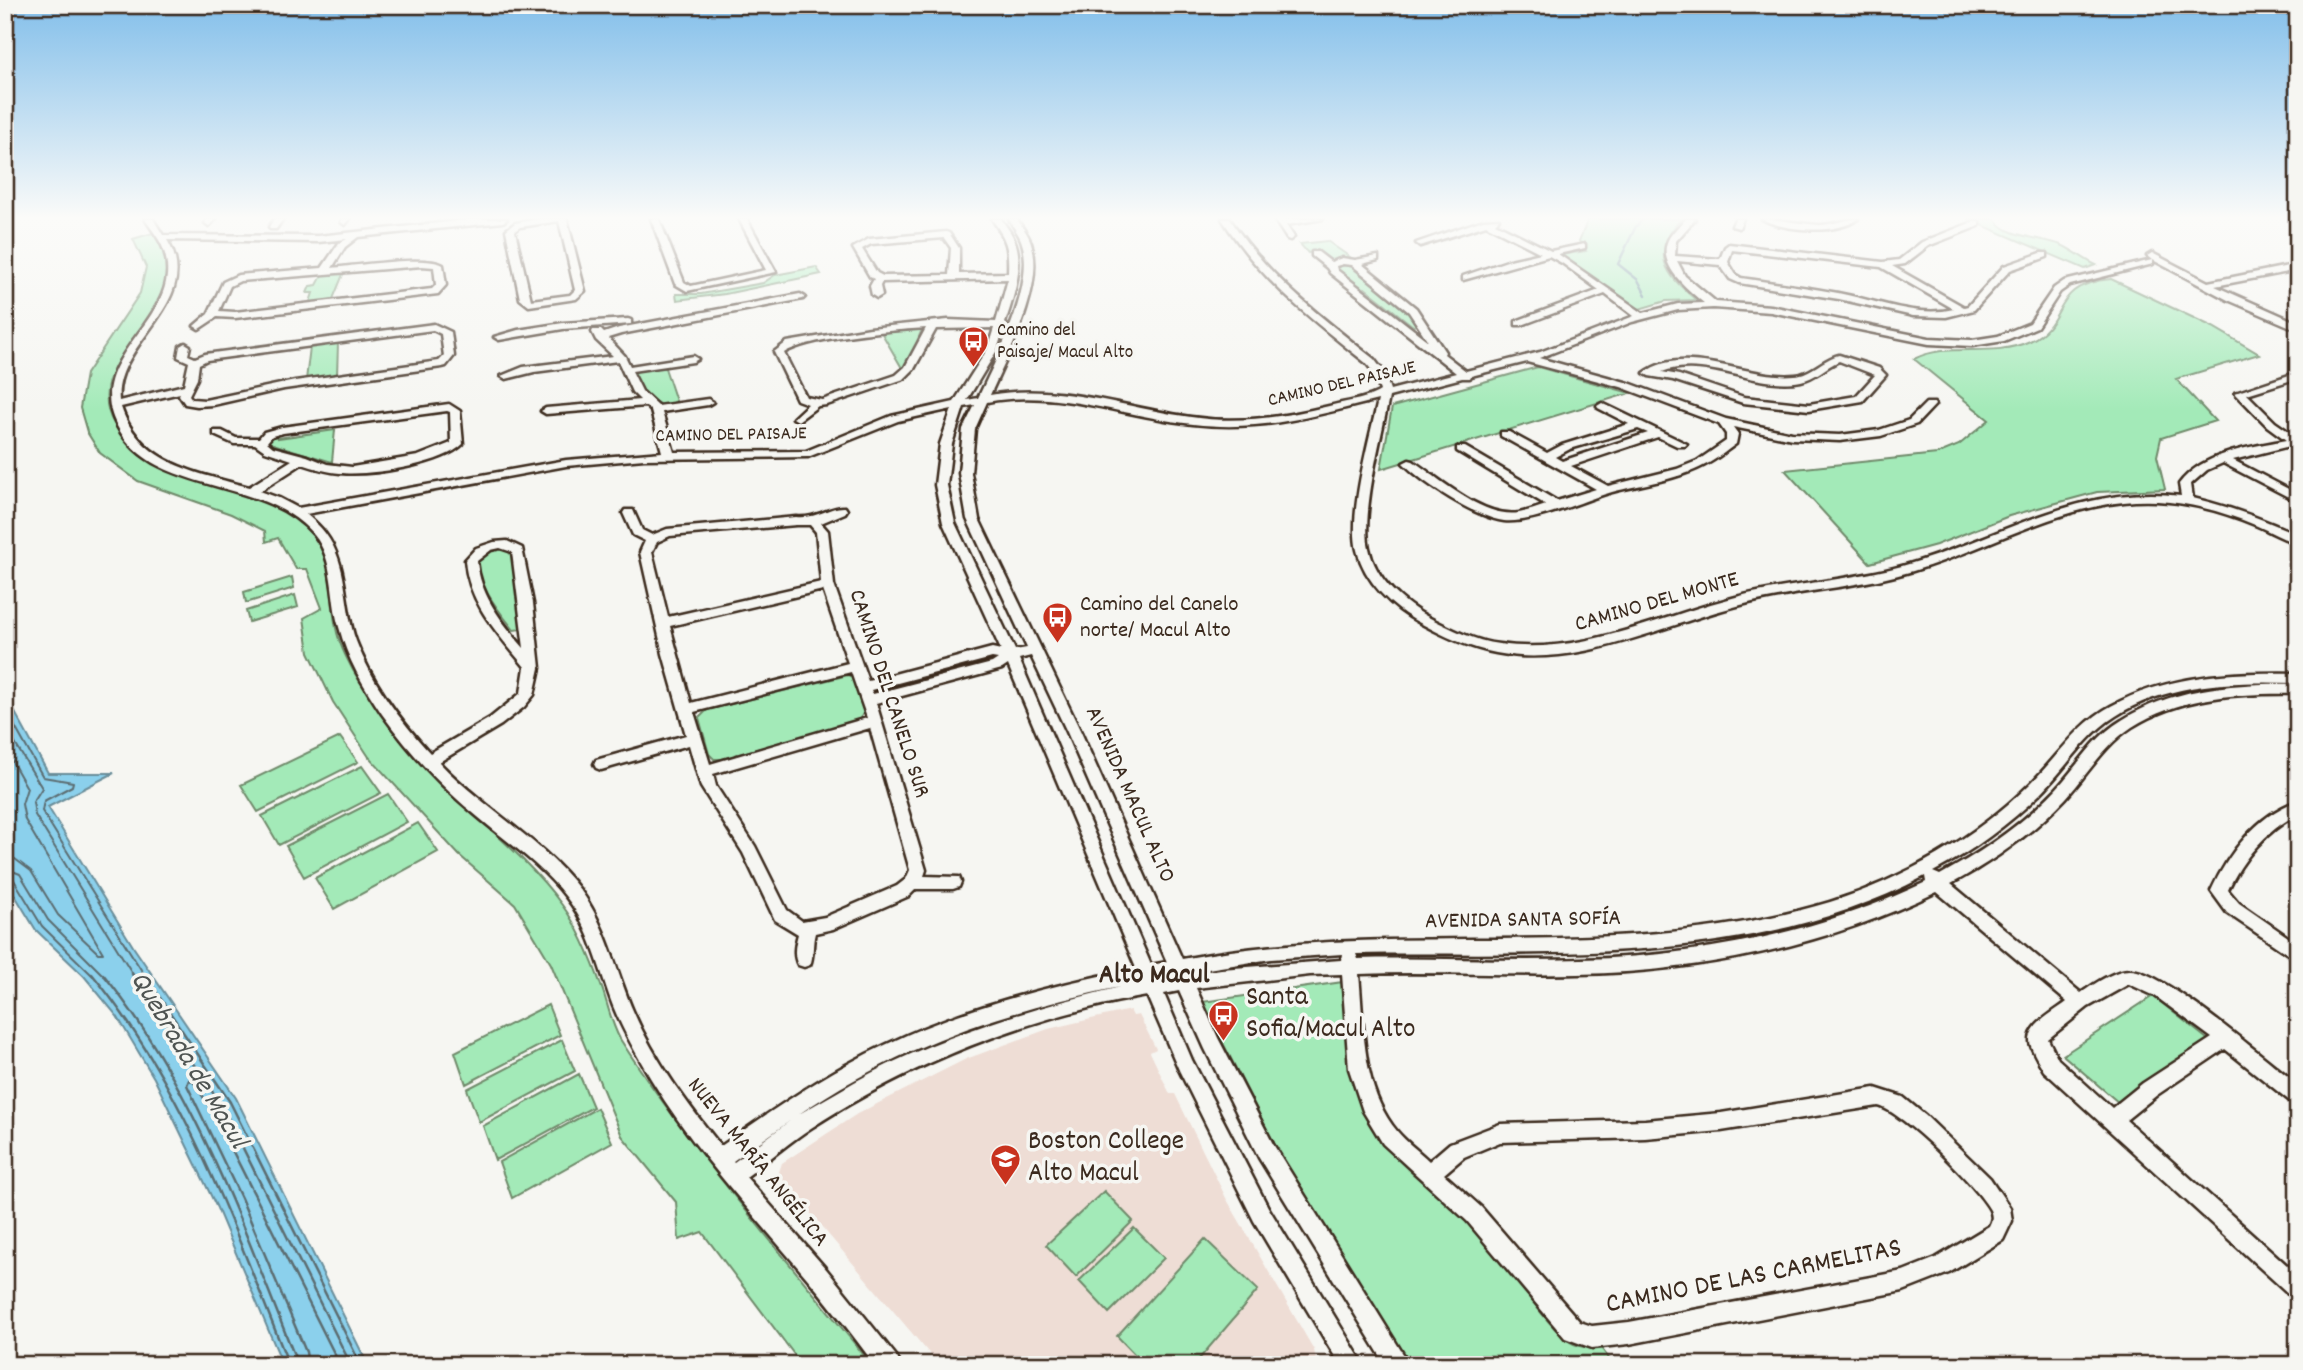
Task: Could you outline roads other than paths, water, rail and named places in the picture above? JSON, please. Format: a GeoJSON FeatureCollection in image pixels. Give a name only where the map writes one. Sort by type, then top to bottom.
{"type":"FeatureCollection","features":[{"type":"Feature","properties":{"kind":"street"},"geometry":{"type":"LineString","coordinates":[[171,283],[156,315],[119,367],[113,387],[114,405],[186,388]]}},
{"type":"Feature","properties":{"kind":"street"},"geometry":{"type":"LineString","coordinates":[[214,315],[228,283]]}},
{"type":"Feature","properties":{"kind":"street"},"geometry":{"type":"LineString","coordinates":[[199,326],[214,315],[430,293],[440,288],[440,283]]}},
{"type":"Feature","properties":{"kind":"street"},"geometry":{"type":"LineString","coordinates":[[522,283],[525,299],[529,303],[573,297],[580,291],[578,283]]}},
{"type":"Feature","properties":{"kind":"street"},"geometry":{"type":"LineString","coordinates":[[680,283],[690,289],[719,283]]}},
{"type":"Feature","properties":{"kind":"street"},"geometry":{"type":"LineString","coordinates":[[877,283],[877,295]]}},
{"type":"Feature","properties":{"kind":"street"},"geometry":{"type":"LineString","coordinates":[[1011,283],[1001,328],[984,366],[959,406],[942,466],[943,503],[953,534],[1011,656],[1191,1076],[1261,1214],[1353,1365]]}},
{"type":"Feature","properties":{"kind":"street","name":"AVENIDA MACUL ALTO"},"geometry":{"type":"LineString","coordinates":[[1027,283],[1018,323],[981,401],[966,443],[965,473],[969,504],[978,534],[1036,650],[1183,974],[1211,1042],[1266,1151],[1399,1365]]}},
{"type":"Feature","properties":{"kind":"street","name":"CAMINO DEL MONTE"},"geometry":{"type":"LineString","coordinates":[[1272,283],[1375,366],[1384,385],[1361,529],[1361,545],[1369,564],[1390,594],[1423,620],[1468,640],[1511,650],[1546,652],[1581,649],[1737,601],[1904,570],[2067,512],[2115,499],[2156,498],[2188,502],[2245,517],[2298,540]]}},
{"type":"Feature","properties":{"kind":"street"},"geometry":{"type":"LineString","coordinates":[[1349,283],[1440,352],[1466,376]]}},
{"type":"Feature","properties":{"kind":"street"},"geometry":{"type":"LineString","coordinates":[[1380,283],[1413,310],[1440,352]]}},
{"type":"Feature","properties":{"kind":"street"},"geometry":{"type":"LineString","coordinates":[[1595,283],[1641,316]]}},
{"type":"Feature","properties":{"kind":"street"},"geometry":{"type":"LineString","coordinates":[[1689,283],[1713,305]]}},
{"type":"Feature","properties":{"kind":"street"},"geometry":{"type":"LineString","coordinates":[[1755,283],[1839,296],[1913,313],[1946,314],[1964,310],[1979,301],[1994,283]]}},
{"type":"Feature","properties":{"kind":"street"},"geometry":{"type":"LineString","coordinates":[[1915,283],[1964,310]]}},
{"type":"Feature","properties":{"kind":"street","name":"CAMINO DEL PAISAJE"},"geometry":{"type":"LineString","coordinates":[[301,515],[537,467],[644,456],[808,454],[828,448],[884,422],[981,401],[1058,402],[1162,424],[1241,429],[1314,422],[1466,376],[1525,363],[1528,359],[1666,309],[1713,305],[1794,313],[1928,341],[1982,342],[2008,337],[2029,329],[2039,320],[2057,290],[2067,283]]}},
{"type":"Feature","properties":{"kind":"street","name":"CAMINO DEL PAISAJE"},"geometry":{"type":"LineString","coordinates":[[2202,283],[2206,285]]}},
{"type":"Feature","properties":{"kind":"street"},"geometry":{"type":"LineString","coordinates":[[2206,285],[2217,283]]}},
{"type":"Feature","properties":{"kind":"street"},"geometry":{"type":"LineString","coordinates":[[2206,285],[2298,327]]}},
{"type":"Feature","properties":{"kind":"street"},"geometry":{"type":"LineString","coordinates":[[1519,323],[1605,291]]}},
{"type":"Feature","properties":{"kind":"street"},"geometry":{"type":"LineString","coordinates":[[304,307],[310,295]]}},
{"type":"Feature","properties":{"kind":"street"},"geometry":{"type":"LineString","coordinates":[[600,338],[614,332],[800,297]]}},
{"type":"Feature","properties":{"kind":"street"},"geometry":{"type":"LineString","coordinates":[[518,333],[594,324],[671,322]]}},
{"type":"Feature","properties":{"kind":"street"},"geometry":{"type":"LineString","coordinates":[[814,404],[800,398],[780,354],[782,349],[856,332],[915,324],[948,323],[1001,328]]}},
{"type":"Feature","properties":{"kind":"street"},"geometry":{"type":"LineString","coordinates":[[798,418],[814,404],[900,377],[909,369],[932,327],[948,323]]}},
{"type":"Feature","properties":{"kind":"street"},"geometry":{"type":"LineString","coordinates":[[594,324],[600,338],[621,358],[628,369],[637,392],[653,407],[669,456]]}},
{"type":"Feature","properties":{"kind":"street"},"geometry":{"type":"LineString","coordinates":[[915,324],[932,327],[1001,328]]}},
{"type":"Feature","properties":{"kind":"street"},"geometry":{"type":"LineString","coordinates":[[185,345],[182,355],[195,361],[210,356],[434,327],[445,330],[449,356],[445,362],[285,386],[195,409],[186,400],[186,388],[192,379],[195,361]]}},
{"type":"Feature","properties":{"kind":"street"},"geometry":{"type":"LineString","coordinates":[[1544,354],[1585,367],[1610,381]]}},
{"type":"Feature","properties":{"kind":"street"},"geometry":{"type":"LineString","coordinates":[[529,371],[621,358]]}},
{"type":"Feature","properties":{"kind":"street"},"geometry":{"type":"LineString","coordinates":[[1625,385],[1649,373],[1667,364],[1687,362],[1751,377],[1794,379],[1813,376],[1830,360],[1839,358],[1875,369],[1881,375],[1859,399],[1809,407],[1742,400],[1675,377],[1649,373]]}},
{"type":"Feature","properties":{"kind":"street"},"geometry":{"type":"LineString","coordinates":[[628,369],[692,359]]}},
{"type":"Feature","properties":{"kind":"street"},"geometry":{"type":"LineString","coordinates":[[1528,359],[1625,385],[1723,422],[1792,436],[1854,438],[1903,426],[1920,417],[1930,405]]}},
{"type":"Feature","properties":{"kind":"street"},"geometry":{"type":"LineString","coordinates":[[2297,441],[2271,424],[2240,392],[2298,375]]}},
{"type":"Feature","properties":{"kind":"street"},"geometry":{"type":"LineString","coordinates":[[546,411],[708,402]]}},
{"type":"Feature","properties":{"kind":"street","name":"NUEVA MARÍA ANGÉLICA"},"geometry":{"type":"LineString","coordinates":[[114,405],[127,434],[153,457],[187,473],[252,491],[301,515],[334,558],[344,622],[358,659],[385,707],[429,761],[473,805],[548,866],[573,894],[590,923],[636,1037],[670,1092],[731,1176],[846,1308],[889,1365]]}},
{"type":"Feature","properties":{"kind":"street","name":"CAMINO DEL PAISAJE"},"geometry":{"type":"LineString","coordinates":[[301,515],[575,468],[651,463],[802,461],[835,453],[884,428],[959,406]]}},
{"type":"Feature","properties":{"kind":"street"},"geometry":{"type":"LineString","coordinates":[[1602,406],[1681,444]]}},
{"type":"Feature","properties":{"kind":"street"},"geometry":{"type":"LineString","coordinates":[[218,433],[234,441],[261,441],[268,434],[282,430],[449,407],[455,411],[458,441],[444,453],[348,470],[264,447],[261,441]]}},
{"type":"Feature","properties":{"kind":"street"},"geometry":{"type":"LineString","coordinates":[[1409,463],[1479,508],[1498,516],[1519,517],[1606,490],[1681,471],[1709,458],[1732,442],[1732,434],[1723,422]]}},
{"type":"Feature","properties":{"kind":"street"},"geometry":{"type":"LineString","coordinates":[[1545,458],[1566,447],[1638,425]]}},
{"type":"Feature","properties":{"kind":"street"},"geometry":{"type":"LineString","coordinates":[[1560,465],[1659,433]]}},
{"type":"Feature","properties":{"kind":"street"},"geometry":{"type":"LineString","coordinates":[[1505,435],[1606,490]]}},
{"type":"Feature","properties":{"kind":"street"},"geometry":{"type":"LineString","coordinates":[[644,456],[662,437]]}},
{"type":"Feature","properties":{"kind":"street"},"geometry":{"type":"LineString","coordinates":[[2188,502],[2185,484],[2191,473],[2225,460],[2297,441]]}},
{"type":"Feature","properties":{"kind":"street"},"geometry":{"type":"LineString","coordinates":[[1461,449],[1556,506]]}},
{"type":"Feature","properties":{"kind":"street"},"geometry":{"type":"LineString","coordinates":[[252,491],[303,457]]}},
{"type":"Feature","properties":{"kind":"street"},"geometry":{"type":"LineString","coordinates":[[2225,460],[2298,499]]}},
{"type":"Feature","properties":{"kind":"street"},"geometry":{"type":"LineString","coordinates":[[841,510],[813,522],[673,532],[652,540],[646,552],[662,623],[704,771],[713,796],[749,850],[780,915],[793,925],[808,928],[827,924],[895,896],[913,883],[953,882]]}},
{"type":"Feature","properties":{"kind":"street"},"geometry":{"type":"LineString","coordinates":[[629,513],[637,532],[652,540]]}},
{"type":"Feature","properties":{"kind":"street","name":"CAMINO DEL CANELO SUR"},"geometry":{"type":"LineString","coordinates":[[813,522],[822,531],[828,585],[866,693],[916,854],[918,870],[913,883]]}},
{"type":"Feature","properties":{"kind":"street"},"geometry":{"type":"LineString","coordinates":[[429,761],[520,703],[533,684],[533,668],[518,551],[513,546],[503,544],[486,548],[471,560],[475,583],[492,613],[533,668]]}},
{"type":"Feature","properties":{"kind":"street"},"geometry":{"type":"LineString","coordinates":[[662,623],[828,585]]}},
{"type":"Feature","properties":{"kind":"street"},"geometry":{"type":"LineString","coordinates":[[866,693],[997,666],[1011,656],[1036,650]]}},
{"type":"Feature","properties":{"kind":"street"},"geometry":{"type":"LineString","coordinates":[[687,709],[857,666]]}},
{"type":"Feature","properties":{"kind":"street","name":"AVENIDA SANTA SOFÍA"},"geometry":{"type":"LineString","coordinates":[[731,1176],[775,1142],[850,1093],[921,1057],[1026,1018],[1151,981],[1183,974],[1348,956],[1682,940],[1795,919],[1863,897],[1923,871],[1979,836],[2020,803],[2088,728],[2119,707],[2156,692],[2199,682],[2247,677],[2298,678]]}},
{"type":"Feature","properties":{"kind":"street","name":"AVENIDA SANTA SOFÍA"},"geometry":{"type":"LineString","coordinates":[[1348,956],[1577,967],[1700,956],[1812,932],[1879,910],[1938,884],[2018,833],[2060,795],[2106,739],[2135,719],[2170,704],[2211,694],[2298,689]]}},
{"type":"Feature","properties":{"kind":"street"},"geometry":{"type":"LineString","coordinates":[[704,771],[875,721]]}},
{"type":"Feature","properties":{"kind":"street"},"geometry":{"type":"LineString","coordinates":[[601,764],[695,738]]}},
{"type":"Feature","properties":{"kind":"street"},"geometry":{"type":"LineString","coordinates":[[2298,807],[2280,816],[2256,836],[2219,891],[2225,902],[2298,954]]}},
{"type":"Feature","properties":{"kind":"street"},"geometry":{"type":"LineString","coordinates":[[1923,871],[2081,1003]]}},
{"type":"Feature","properties":{"kind":"street"},"geometry":{"type":"LineString","coordinates":[[804,960],[803,946],[808,928]]}},
{"type":"Feature","properties":{"kind":"street","name":"CAMINO DE LAS CARMELITAS"},"geometry":{"type":"LineString","coordinates":[[1348,956],[1359,1069],[1367,1096],[1390,1138],[1431,1172],[1503,1244],[1566,1324],[1592,1337],[1629,1333],[1903,1281],[1942,1266],[1996,1233],[2003,1217],[1988,1191],[1907,1111],[1895,1102],[1875,1097],[1773,1115],[1670,1127],[1500,1133],[1457,1150],[1431,1172]]}},
{"type":"Feature","properties":{"kind":"street"},"geometry":{"type":"LineString","coordinates":[[2298,1097],[2225,1038],[2141,978],[2130,976],[2081,1003],[2039,1036],[2039,1044],[2051,1065],[2298,1289]]}},
{"type":"Feature","properties":{"kind":"street","name":"AVENIDA SANTA SOFÍA"},"geometry":{"type":"LineString","coordinates":[[719,1160],[845,1075],[932,1032],[1034,997],[1151,981]]}},
{"type":"Feature","properties":{"kind":"street"},"geometry":{"type":"LineString","coordinates":[[2112,1120],[2150,1088],[2225,1038]]}},
{"type":"Feature","properties":{"kind":"water","name":"Quebrada de Macul"},"geometry":{"type":"Polygon","coordinates":[[[5,694],[48,773],[114,773],[48,807],[134,948],[236,1098],[368,1365],[283,1365],[217,1208],[154,1078],[117,1016],[84,976],[36,930],[5,879],[5,694]]]}},
{"type":"Feature","properties":{"kind":"waterway"},"geometry":{"type":"LineString","coordinates":[[1640,283],[1646,295]]}},
{"type":"Feature","properties":{"kind":"place","name":"Camino del Paisaje/ Macul Alto"},"geometry":{"type":"Point","coordinates":[974,369]}},
{"type":"Feature","properties":{"kind":"place","name":"Camino del Canelo norte/ Macul Alto"},"geometry":{"type":"Point","coordinates":[1057,645]}},
{"type":"Feature","properties":{"kind":"place","name":"Santa Sofia/Macul Alto"},"geometry":{"type":"Point","coordinates":[1223,1042]}},
{"type":"Feature","properties":{"kind":"place","name":"Boston College Alto Macul"},"geometry":{"type":"Point","coordinates":[1005,1186]}},
{"type":"Feature","properties":{"kind":"district","name":"Alto Macul"},"geometry":{"type":"Point","coordinates":[1154,977]}}]}
